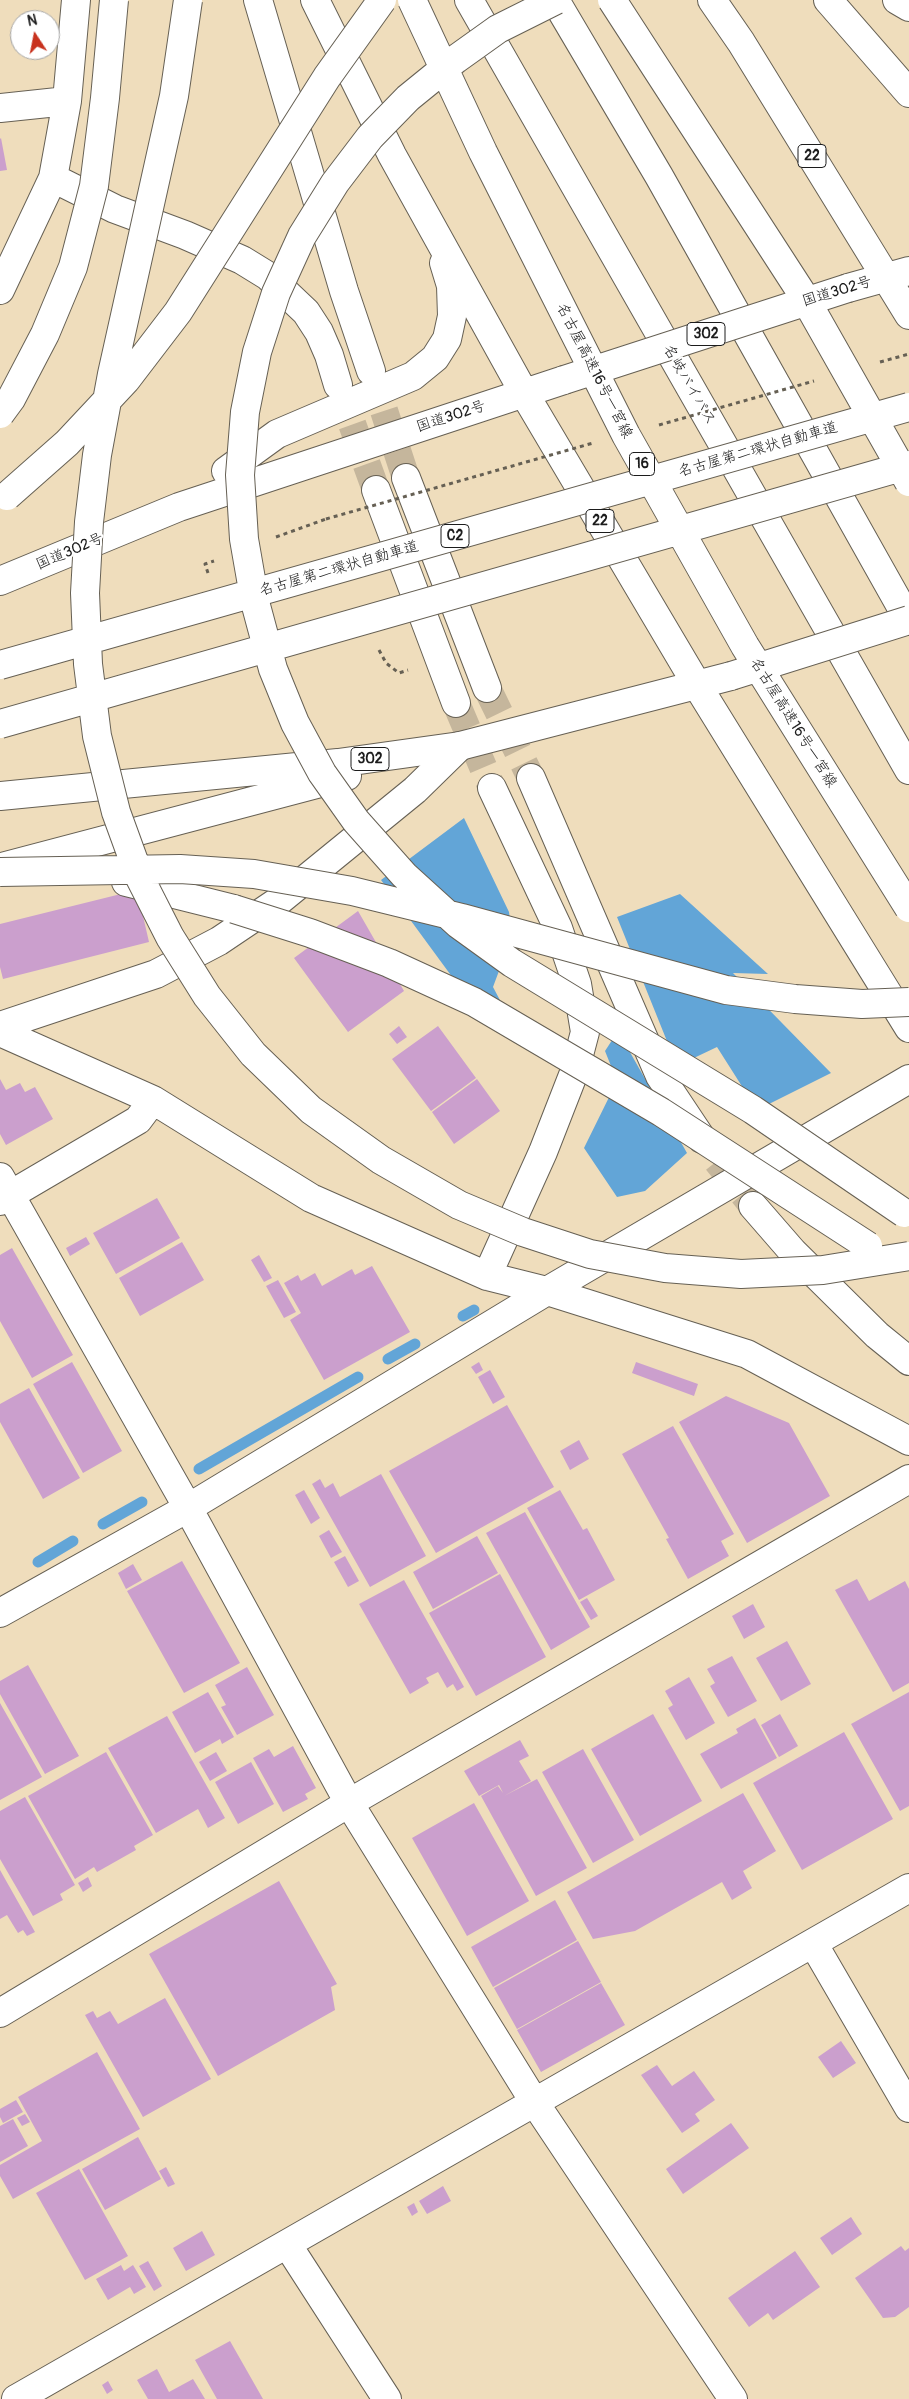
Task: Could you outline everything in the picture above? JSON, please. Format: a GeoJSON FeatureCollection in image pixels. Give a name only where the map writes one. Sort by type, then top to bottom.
{"type":"FeatureCollection","features":[{"type":"Feature","properties":{"kind":"main road"},"geometry":{"type":"LineString","coordinates":[[0,290],[53,178],[67,101],[76,0]]}},
{"type":"Feature","properties":{"kind":"main road"},"geometry":{"type":"LineString","coordinates":[[0,414],[11,399],[44,334],[72,267],[94,186],[105,98],[114,0]]}},
{"type":"Feature","properties":{"kind":"main road"},"geometry":{"type":"LineString","coordinates":[[188,0],[174,96],[112,374],[97,455],[85,594],[88,664],[97,736],[116,812],[140,878],[170,937],[207,996],[254,1054],[311,1110],[381,1160],[459,1205],[523,1232],[590,1254],[665,1268],[741,1274],[823,1270],[909,1256]]}},
{"type":"Feature","properties":{"kind":"main road"},"geometry":{"type":"LineString","coordinates":[[258,0],[344,291],[370,371]]}},
{"type":"Feature","properties":{"kind":"main road","name":"22"},"geometry":{"type":"LineString","coordinates":[[315,0],[392,155],[524,393],[697,685],[909,1028]]}},
{"type":"Feature","properties":{"kind":"main road"},"geometry":{"type":"LineString","coordinates":[[0,501],[67,443],[126,380],[172,320],[327,77],[382,0]]}},
{"type":"Feature","properties":{"kind":"main road","name":"名古屋高速16号一宮線"},"geometry":{"type":"LineString","coordinates":[[412,0],[483,152],[626,435],[745,646],[909,908]]}},
{"type":"Feature","properties":{"kind":"main road","name":"名岐バイパス"},"geometry":{"type":"LineString","coordinates":[[469,0],[909,770]]}},
{"type":"Feature","properties":{"kind":"main road"},"geometry":{"type":"LineString","coordinates":[[909,620],[556,0],[498,29],[456,59],[408,98],[370,137],[335,183],[302,236],[276,293],[257,352],[245,412],[240,475],[244,539],[255,602],[273,669],[295,723],[322,774],[356,821],[404,875],[458,924],[512,963],[753,1110],[909,1217]]}},
{"type":"Feature","properties":{"kind":"main road"},"geometry":{"type":"LineString","coordinates":[[612,0],[803,295],[909,482]]}},
{"type":"Feature","properties":{"kind":"main road","name":"22"},"geometry":{"type":"LineString","coordinates":[[712,0],[898,274],[909,315]]}},
{"type":"Feature","properties":{"kind":"main road"},"geometry":{"type":"LineString","coordinates":[[828,0],[909,93]]}},
{"type":"Feature","properties":{"kind":"main road"},"geometry":{"type":"LineString","coordinates":[[897,0],[909,7]]}},
{"type":"Feature","properties":{"kind":"main road"},"geometry":{"type":"LineString","coordinates":[[0,108],[67,101]]}},
{"type":"Feature","properties":{"kind":"main road"},"geometry":{"type":"LineString","coordinates":[[53,178],[115,210],[186,235],[242,260],[268,276],[306,312],[319,332],[329,355],[338,385]]}},
{"type":"Feature","properties":{"kind":"main road"},"geometry":{"type":"LineString","coordinates":[[179,506],[278,434],[413,376],[435,358],[447,339],[452,316],[451,286],[430,221]]}},
{"type":"Feature","properties":{"kind":"main road","name":"国道302号"},"geometry":{"type":"LineString","coordinates":[[0,581],[179,506],[848,288],[898,274]]}},
{"type":"Feature","properties":{"kind":"main road","name":"名古屋第二環状自動車道"},"geometry":{"type":"LineString","coordinates":[[0,665],[909,407]]}},
{"type":"Feature","properties":{"kind":"main road"},"geometry":{"type":"LineString","coordinates":[[0,724],[909,465]]}},
{"type":"Feature","properties":{"kind":"main road"},"geometry":{"type":"LineString","coordinates":[[406,478],[458,618],[487,688]]}},
{"type":"Feature","properties":{"kind":"main road"},"geometry":{"type":"LineString","coordinates":[[376,490],[456,703]]}},
{"type":"Feature","properties":{"kind":"main road","name":"302"},"geometry":{"type":"LineString","coordinates":[[0,796],[338,763],[460,746],[731,676],[909,620]]}},
{"type":"Feature","properties":{"kind":"main road"},"geometry":{"type":"LineString","coordinates":[[0,868],[460,746]]}},
{"type":"Feature","properties":{"kind":"main road"},"geometry":{"type":"LineString","coordinates":[[0,1026],[156,974],[219,941],[288,894],[415,790],[460,746]]}},
{"type":"Feature","properties":{"kind":"main road"},"geometry":{"type":"LineString","coordinates":[[531,778],[660,1076],[717,1162]]}},
{"type":"Feature","properties":{"kind":"main road"},"geometry":{"type":"LineString","coordinates":[[487,1276],[543,1152],[575,1070],[584,1032],[577,984],[558,928],[492,788]]}},
{"type":"Feature","properties":{"kind":"main road"},"geometry":{"type":"LineString","coordinates":[[0,872],[180,869],[254,874],[352,891],[462,918],[726,990],[795,999],[862,1004],[909,1002]]}},
{"type":"Feature","properties":{"kind":"main road"},"geometry":{"type":"LineString","coordinates":[[46,870],[111,878],[234,909],[310,933],[389,963],[466,998],[563,1052],[661,1112],[909,1273]]}},
{"type":"Feature","properties":{"kind":"main road"},"geometry":{"type":"LineString","coordinates":[[0,1032],[153,1100],[311,1198],[487,1276],[547,1291],[747,1354],[909,1441]]}},
{"type":"Feature","properties":{"kind":"main road"},"geometry":{"type":"LineString","coordinates":[[0,1613],[188,1508],[547,1291],[909,1079]]}},
{"type":"Feature","properties":{"kind":"main road"},"geometry":{"type":"LineString","coordinates":[[153,1100],[138,1120],[3,1191],[188,1508],[349,1802],[535,2104],[733,2399]]}},
{"type":"Feature","properties":{"kind":"main road"},"geometry":{"type":"LineString","coordinates":[[752,1206],[792,1252],[877,1335],[909,1361]]}},
{"type":"Feature","properties":{"kind":"main road"},"geometry":{"type":"LineString","coordinates":[[0,2013],[349,1802],[909,1479]]}},
{"type":"Feature","properties":{"kind":"main road"},"geometry":{"type":"LineString","coordinates":[[16,2399],[535,2104],[909,1888]]}},
{"type":"Feature","properties":{"kind":"main road"},"geometry":{"type":"LineString","coordinates":[[813,1943],[909,2108]]}},
{"type":"Feature","properties":{"kind":"main road"},"geometry":{"type":"LineString","coordinates":[[288,2244],[387,2399]]}},
{"type":"Feature","properties":{"kind":"water"},"geometry":{"type":"Polygon","coordinates":[[[464,818],[509,912],[512,936],[493,987],[502,1004],[483,1019],[381,880],[464,818]]]}},
{"type":"Feature","properties":{"kind":"water"},"geometry":{"type":"Polygon","coordinates":[[[680,894],[768,974],[733,973],[831,1073],[757,1110],[717,1047],[677,1066],[617,917],[680,894]]]}},
{"type":"Feature","properties":{"kind":"water"},"geometry":{"type":"Polygon","coordinates":[[[618,1031],[687,1153],[645,1191],[617,1197],[584,1148],[617,1081],[605,1051],[618,1031]]]}},
{"type":"Feature","properties":{"kind":"building"},"geometry":{"type":"Polygon","coordinates":[[[0,139],[7,170],[0,171],[0,139]]]}},
{"type":"Feature","properties":{"kind":"building"},"geometry":{"type":"Polygon","coordinates":[[[137,890],[149,942],[3,979],[0,967],[0,924],[137,890]]]}},
{"type":"Feature","properties":{"kind":"building"},"geometry":{"type":"Polygon","coordinates":[[[358,911],[404,991],[348,1032],[294,958],[358,911]]]}},
{"type":"Feature","properties":{"kind":"building"},"geometry":{"type":"Polygon","coordinates":[[[399,1026],[407,1037],[397,1044],[389,1034],[399,1026]]]}},
{"type":"Feature","properties":{"kind":"building"},"geometry":{"type":"Polygon","coordinates":[[[438,1026],[476,1078],[431,1111],[392,1059],[438,1026]]]}},
{"type":"Feature","properties":{"kind":"building"},"geometry":{"type":"Polygon","coordinates":[[[0,1079],[6,1090],[20,1083],[25,1092],[35,1087],[53,1119],[6,1145],[0,1134],[0,1079]]]}},
{"type":"Feature","properties":{"kind":"building"},"geometry":{"type":"Polygon","coordinates":[[[477,1079],[500,1111],[454,1144],[432,1112],[477,1079]]]}},
{"type":"Feature","properties":{"kind":"building"},"geometry":{"type":"Polygon","coordinates":[[[157,1198],[180,1238],[116,1274],[93,1233],[157,1198]]]}},
{"type":"Feature","properties":{"kind":"building"},"geometry":{"type":"Polygon","coordinates":[[[86,1237],[90,1244],[70,1256],[66,1248],[86,1237]]]}},
{"type":"Feature","properties":{"kind":"building"},"geometry":{"type":"Polygon","coordinates":[[[182,1242],[204,1280],[140,1316],[119,1278],[182,1242]]]}},
{"type":"Feature","properties":{"kind":"building"},"geometry":{"type":"Polygon","coordinates":[[[12,1248],[73,1355],[32,1378],[0,1321],[0,1255],[12,1248]]]}},
{"type":"Feature","properties":{"kind":"building"},"geometry":{"type":"Polygon","coordinates":[[[259,1255],[272,1278],[264,1282],[251,1260],[259,1255]]]}},
{"type":"Feature","properties":{"kind":"building"},"geometry":{"type":"Polygon","coordinates":[[[372,1266],[410,1332],[324,1380],[290,1320],[301,1313],[284,1283],[298,1275],[301,1281],[315,1273],[322,1286],[352,1269],[355,1275],[372,1266]]]}},
{"type":"Feature","properties":{"kind":"building"},"geometry":{"type":"Polygon","coordinates":[[[278,1280],[296,1312],[284,1318],[266,1286],[278,1280]]]}},
{"type":"Feature","properties":{"kind":"building"},"geometry":{"type":"Polygon","coordinates":[[[72,1362],[122,1451],[83,1473],[33,1384],[72,1362]]]}},
{"type":"Feature","properties":{"kind":"building"},"geometry":{"type":"Polygon","coordinates":[[[479,1362],[483,1370],[476,1374],[471,1367],[479,1362]]]}},
{"type":"Feature","properties":{"kind":"building"},"geometry":{"type":"Polygon","coordinates":[[[636,1362],[698,1384],[694,1396],[632,1373],[636,1362]]]}},
{"type":"Feature","properties":{"kind":"building"},"geometry":{"type":"Polygon","coordinates":[[[490,1370],[505,1397],[493,1404],[478,1377],[490,1370]]]}},
{"type":"Feature","properties":{"kind":"building"},"geometry":{"type":"Polygon","coordinates":[[[29,1388],[80,1478],[43,1499],[0,1422],[0,1404],[29,1388]]]}},
{"type":"Feature","properties":{"kind":"building"},"geometry":{"type":"Polygon","coordinates":[[[726,1396],[789,1423],[830,1496],[747,1543],[679,1422],[726,1396]]]}},
{"type":"Feature","properties":{"kind":"building"},"geometry":{"type":"Polygon","coordinates":[[[507,1405],[554,1487],[436,1553],[389,1471],[507,1405]]]}},
{"type":"Feature","properties":{"kind":"building"},"geometry":{"type":"Polygon","coordinates":[[[673,1426],[734,1534],[721,1541],[729,1556],[688,1579],[666,1539],[669,1538],[622,1454],[673,1426]]]}},
{"type":"Feature","properties":{"kind":"building"},"geometry":{"type":"Polygon","coordinates":[[[579,1440],[589,1459],[570,1470],[560,1451],[579,1440]]]}},
{"type":"Feature","properties":{"kind":"building"},"geometry":{"type":"Polygon","coordinates":[[[381,1474],[426,1556],[370,1587],[312,1484],[320,1479],[325,1488],[333,1483],[340,1497],[381,1474]]]}},
{"type":"Feature","properties":{"kind":"building"},"geometry":{"type":"Polygon","coordinates":[[[304,1490],[320,1518],[311,1524],[295,1495],[304,1490]]]}},
{"type":"Feature","properties":{"kind":"building"},"geometry":{"type":"Polygon","coordinates":[[[560,1490],[583,1530],[587,1528],[615,1580],[579,1600],[527,1508],[560,1490]]]}},
{"type":"Feature","properties":{"kind":"building"},"geometry":{"type":"Polygon","coordinates":[[[525,1512],[590,1627],[551,1650],[486,1533],[525,1512]]]}},
{"type":"Feature","properties":{"kind":"building"},"geometry":{"type":"Polygon","coordinates":[[[329,1530],[342,1552],[331,1558],[319,1536],[329,1530]]]}},
{"type":"Feature","properties":{"kind":"building"},"geometry":{"type":"Polygon","coordinates":[[[477,1536],[498,1573],[433,1609],[413,1572],[477,1536]]]}},
{"type":"Feature","properties":{"kind":"building"},"geometry":{"type":"Polygon","coordinates":[[[345,1556],[359,1581],[348,1587],[334,1562],[345,1556]]]}},
{"type":"Feature","properties":{"kind":"building"},"geometry":{"type":"Polygon","coordinates":[[[182,1561],[240,1663],[184,1693],[127,1591],[182,1561]]]}},
{"type":"Feature","properties":{"kind":"building"},"geometry":{"type":"Polygon","coordinates":[[[133,1564],[142,1580],[126,1589],[118,1573],[133,1564]]]}},
{"type":"Feature","properties":{"kind":"building"},"geometry":{"type":"Polygon","coordinates":[[[500,1574],[546,1657],[476,1696],[429,1613],[500,1574]]]}},
{"type":"Feature","properties":{"kind":"building"},"geometry":{"type":"Polygon","coordinates":[[[857,1579],[869,1601],[905,1581],[909,1589],[909,1683],[893,1692],[835,1590],[857,1579]]]}},
{"type":"Feature","properties":{"kind":"building"},"geometry":{"type":"Polygon","coordinates":[[[404,1580],[464,1687],[457,1691],[453,1684],[447,1688],[438,1672],[426,1678],[429,1683],[410,1694],[359,1604],[404,1580]]]}},
{"type":"Feature","properties":{"kind":"building"},"geometry":{"type":"Polygon","coordinates":[[[587,1598],[598,1616],[591,1620],[580,1602],[587,1598]]]}},
{"type":"Feature","properties":{"kind":"building"},"geometry":{"type":"Polygon","coordinates":[[[753,1604],[765,1627],[744,1639],[732,1616],[753,1604]]]}},
{"type":"Feature","properties":{"kind":"building"},"geometry":{"type":"Polygon","coordinates":[[[787,1641],[811,1684],[781,1701],[756,1658],[787,1641]]]}},
{"type":"Feature","properties":{"kind":"building"},"geometry":{"type":"Polygon","coordinates":[[[732,1656],[757,1701],[728,1717],[710,1686],[715,1683],[707,1669],[732,1656]]]}},
{"type":"Feature","properties":{"kind":"building"},"geometry":{"type":"Polygon","coordinates":[[[28,1665],[79,1756],[45,1774],[0,1694],[0,1681],[28,1665]]]}},
{"type":"Feature","properties":{"kind":"building"},"geometry":{"type":"Polygon","coordinates":[[[247,1667],[274,1715],[237,1735],[221,1707],[226,1705],[215,1685],[247,1667]]]}},
{"type":"Feature","properties":{"kind":"building"},"geometry":{"type":"Polygon","coordinates":[[[689,1677],[715,1723],[686,1740],[668,1708],[673,1705],[665,1691],[689,1677]]]}},
{"type":"Feature","properties":{"kind":"building"},"geometry":{"type":"Polygon","coordinates":[[[208,1692],[234,1737],[222,1744],[220,1739],[195,1753],[172,1712],[208,1692]]]}},
{"type":"Feature","properties":{"kind":"building"},"geometry":{"type":"Polygon","coordinates":[[[909,1692],[909,1806],[900,1811],[851,1724],[909,1692]]]}},
{"type":"Feature","properties":{"kind":"building"},"geometry":{"type":"Polygon","coordinates":[[[0,1703],[42,1777],[0,1800],[0,1703]]]}},
{"type":"Feature","properties":{"kind":"building"},"geometry":{"type":"Polygon","coordinates":[[[653,1714],[702,1801],[640,1836],[591,1749],[653,1714]]]}},
{"type":"Feature","properties":{"kind":"building"},"geometry":{"type":"Polygon","coordinates":[[[780,1714],[798,1746],[779,1757],[761,1725],[780,1714]]]}},
{"type":"Feature","properties":{"kind":"building"},"geometry":{"type":"Polygon","coordinates":[[[167,1716],[225,1818],[208,1828],[198,1809],[156,1833],[108,1748],[167,1716]]]}},
{"type":"Feature","properties":{"kind":"building"},"geometry":{"type":"Polygon","coordinates":[[[755,1718],[777,1758],[721,1789],[700,1754],[738,1733],[736,1729],[755,1718]]]}},
{"type":"Feature","properties":{"kind":"building"},"geometry":{"type":"Polygon","coordinates":[[[844,1732],[893,1819],[802,1870],[753,1783],[844,1732]]]}},
{"type":"Feature","properties":{"kind":"building"},"geometry":{"type":"Polygon","coordinates":[[[520,1740],[529,1756],[519,1761],[531,1781],[504,1796],[537,1779],[587,1868],[536,1896],[481,1796],[498,1786],[503,1793],[499,1785],[479,1796],[464,1771],[520,1740]]]}},
{"type":"Feature","properties":{"kind":"building"},"geometry":{"type":"Polygon","coordinates":[[[293,1746],[316,1788],[305,1794],[308,1799],[283,1812],[253,1758],[269,1749],[274,1757],[293,1746]]]}},
{"type":"Feature","properties":{"kind":"building"},"geometry":{"type":"Polygon","coordinates":[[[583,1749],[634,1840],[593,1863],[542,1772],[583,1749]]]}},
{"type":"Feature","properties":{"kind":"building"},"geometry":{"type":"Polygon","coordinates":[[[106,1752],[153,1835],[134,1846],[136,1850],[97,1872],[94,1867],[75,1879],[28,1796],[106,1752]]]}},
{"type":"Feature","properties":{"kind":"building"},"geometry":{"type":"Polygon","coordinates":[[[216,1752],[227,1771],[210,1781],[199,1762],[216,1752]]]}},
{"type":"Feature","properties":{"kind":"building"},"geometry":{"type":"Polygon","coordinates":[[[251,1762],[274,1804],[238,1824],[215,1782],[251,1762]]]}},
{"type":"Feature","properties":{"kind":"building"},"geometry":{"type":"Polygon","coordinates":[[[743,1793],[776,1851],[743,1871],[752,1888],[732,1900],[722,1882],[635,1931],[593,1939],[567,1892],[743,1793]]]}},
{"type":"Feature","properties":{"kind":"building"},"geometry":{"type":"Polygon","coordinates":[[[25,1797],[75,1885],[60,1894],[63,1900],[33,1916],[0,1859],[0,1811],[25,1797]]]}},
{"type":"Feature","properties":{"kind":"building"},"geometry":{"type":"Polygon","coordinates":[[[474,1803],[529,1901],[467,1936],[412,1838],[474,1803]]]}},
{"type":"Feature","properties":{"kind":"building"},"geometry":{"type":"Polygon","coordinates":[[[0,1870],[35,1932],[27,1936],[23,1930],[18,1933],[7,1915],[0,1919],[0,1870]]]}},
{"type":"Feature","properties":{"kind":"building"},"geometry":{"type":"Polygon","coordinates":[[[88,1877],[92,1886],[83,1892],[78,1883],[88,1877]]]}},
{"type":"Feature","properties":{"kind":"building"},"geometry":{"type":"Polygon","coordinates":[[[279,1881],[337,1984],[331,1987],[335,2010],[218,2076],[149,1954],[279,1881]]]}},
{"type":"Feature","properties":{"kind":"building"},"geometry":{"type":"Polygon","coordinates":[[[555,1900],[577,1940],[493,1987],[471,1947],[555,1900]]]}},
{"type":"Feature","properties":{"kind":"building"},"geometry":{"type":"Polygon","coordinates":[[[578,1941],[601,1982],[517,2029],[494,1988],[578,1941]]]}},
{"type":"Feature","properties":{"kind":"building"},"geometry":{"type":"Polygon","coordinates":[[[601,1983],[625,2025],[541,2072],[517,2030],[601,1983]]]}},
{"type":"Feature","properties":{"kind":"building"},"geometry":{"type":"Polygon","coordinates":[[[165,1998],[211,2079],[143,2117],[85,2015],[93,2011],[97,2018],[110,2011],[118,2024],[165,1998]]]}},
{"type":"Feature","properties":{"kind":"building"},"geometry":{"type":"Polygon","coordinates":[[[841,2041],[856,2063],[833,2078],[818,2057],[841,2041]]]}},
{"type":"Feature","properties":{"kind":"building"},"geometry":{"type":"Polygon","coordinates":[[[97,2052],[140,2129],[13,2199],[0,2176],[0,2165],[42,2141],[18,2097],[97,2052]]]}},
{"type":"Feature","properties":{"kind":"building"},"geometry":{"type":"Polygon","coordinates":[[[657,2065],[672,2086],[694,2071],[715,2100],[695,2114],[700,2121],[682,2133],[641,2075],[657,2065]]]}},
{"type":"Feature","properties":{"kind":"building"},"geometry":{"type":"Polygon","coordinates":[[[16,2100],[23,2112],[3,2123],[0,2117],[0,2109],[16,2100]]]}},
{"type":"Feature","properties":{"kind":"building"},"geometry":{"type":"Polygon","coordinates":[[[25,2114],[30,2122],[22,2126],[17,2118],[25,2114]]]}},
{"type":"Feature","properties":{"kind":"building"},"geometry":{"type":"Polygon","coordinates":[[[13,2119],[28,2146],[0,2162],[0,2126],[13,2119]]]}},
{"type":"Feature","properties":{"kind":"building"},"geometry":{"type":"Polygon","coordinates":[[[731,2123],[749,2148],[683,2194],[666,2169],[731,2123]]]}},
{"type":"Feature","properties":{"kind":"building"},"geometry":{"type":"Polygon","coordinates":[[[138,2137],[161,2179],[105,2210],[82,2169],[138,2137]]]}},
{"type":"Feature","properties":{"kind":"building"},"geometry":{"type":"Polygon","coordinates":[[[166,2167],[175,2184],[168,2187],[159,2171],[166,2167]]]}},
{"type":"Feature","properties":{"kind":"building"},"geometry":{"type":"Polygon","coordinates":[[[79,2169],[128,2256],[85,2280],[36,2193],[79,2169]]]}},
{"type":"Feature","properties":{"kind":"building"},"geometry":{"type":"Polygon","coordinates":[[[443,2186],[451,2201],[427,2214],[419,2201],[443,2186]]]}},
{"type":"Feature","properties":{"kind":"building"},"geometry":{"type":"Polygon","coordinates":[[[414,2203],[418,2212],[412,2216],[407,2207],[414,2203]]]}},
{"type":"Feature","properties":{"kind":"building"},"geometry":{"type":"Polygon","coordinates":[[[851,2217],[862,2234],[832,2255],[820,2238],[851,2217]]]}},
{"type":"Feature","properties":{"kind":"building"},"geometry":{"type":"Polygon","coordinates":[[[202,2231],[215,2255],[186,2271],[173,2248],[202,2231]]]}},
{"type":"Feature","properties":{"kind":"building"},"geometry":{"type":"Polygon","coordinates":[[[901,2246],[905,2251],[909,2248],[909,2307],[895,2317],[883,2318],[855,2278],[901,2246]]]}},
{"type":"Feature","properties":{"kind":"building"},"geometry":{"type":"Polygon","coordinates":[[[795,2251],[820,2287],[773,2320],[768,2313],[749,2327],[728,2298],[795,2251]]]}},
{"type":"Feature","properties":{"kind":"building"},"geometry":{"type":"Polygon","coordinates":[[[148,2261],[162,2286],[154,2291],[139,2266],[148,2261]]]}},
{"type":"Feature","properties":{"kind":"building"},"geometry":{"type":"Polygon","coordinates":[[[121,2265],[124,2271],[133,2265],[146,2287],[134,2294],[130,2287],[108,2300],[96,2279],[121,2265]]]}},
{"type":"Feature","properties":{"kind":"building"},"geometry":{"type":"Polygon","coordinates":[[[230,2341],[263,2399],[217,2399],[195,2360],[230,2341]]]}},
{"type":"Feature","properties":{"kind":"building"},"geometry":{"type":"Polygon","coordinates":[[[157,2369],[169,2392],[193,2379],[205,2399],[148,2399],[137,2380],[157,2369]]]}},
{"type":"Feature","properties":{"kind":"building"},"geometry":{"type":"Polygon","coordinates":[[[108,2381],[113,2390],[107,2394],[102,2385],[108,2381]]]}},
{"type":"Feature","properties":{"kind":"waterway"},"geometry":{"type":"LineString","coordinates":[[463,1316],[474,1310]]}},
{"type":"Feature","properties":{"kind":"waterway"},"geometry":{"type":"LineString","coordinates":[[388,1359],[415,1344]]}},
{"type":"Feature","properties":{"kind":"waterway"},"geometry":{"type":"LineString","coordinates":[[199,1469],[358,1377]]}},
{"type":"Feature","properties":{"kind":"waterway"},"geometry":{"type":"LineString","coordinates":[[103,1524],[142,1502]]}},
{"type":"Feature","properties":{"kind":"waterway"},"geometry":{"type":"LineString","coordinates":[[38,1562],[73,1541]]}},
{"type":"Feature","properties":{"kind":"tunnel"},"geometry":{"type":"LineString","coordinates":[[371,371],[406,478]]}},
{"type":"Feature","properties":{"kind":"tunnel"},"geometry":{"type":"LineString","coordinates":[[338,385],[376,490]]}},
{"type":"Feature","properties":{"kind":"tunnel"},"geometry":{"type":"LineString","coordinates":[[487,688],[531,778]]}},
{"type":"Feature","properties":{"kind":"tunnel"},"geometry":{"type":"LineString","coordinates":[[456,703],[492,788]]}},
{"type":"Feature","properties":{"kind":"tunnel"},"geometry":{"type":"LineString","coordinates":[[717,1161],[753,1206]]}}]}
